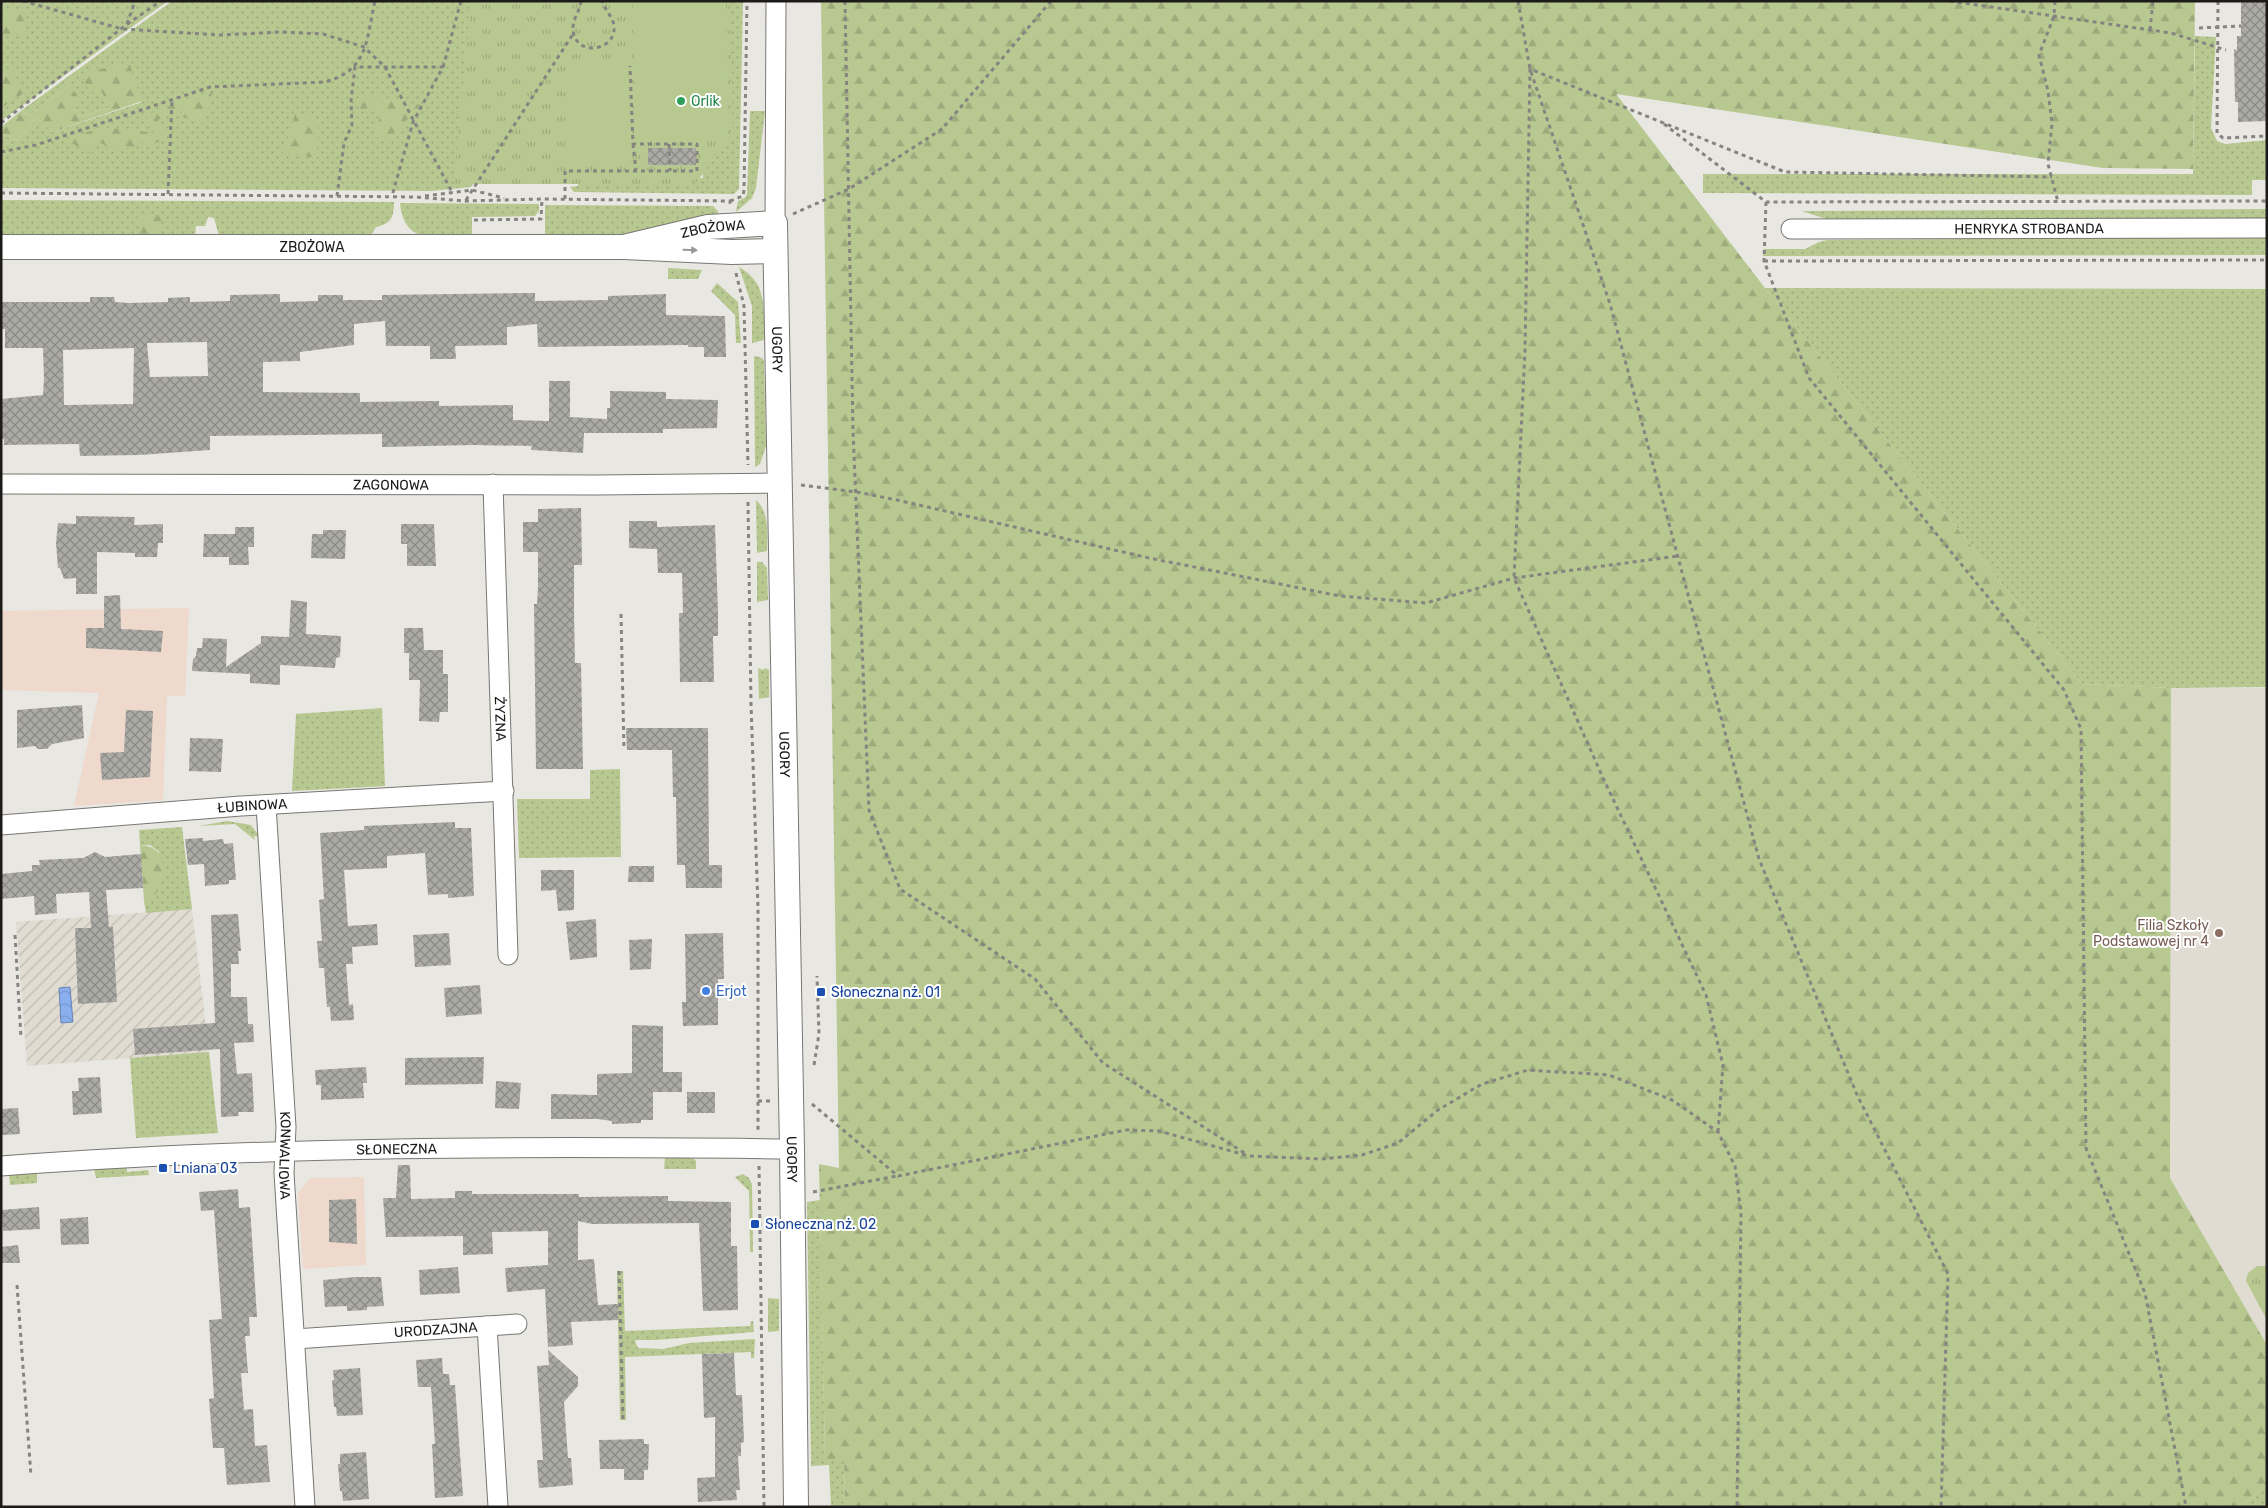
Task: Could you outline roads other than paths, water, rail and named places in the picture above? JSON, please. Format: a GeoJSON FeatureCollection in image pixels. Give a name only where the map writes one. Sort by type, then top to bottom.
{"type":"FeatureCollection","features":[{"type":"Feature","properties":{"kind":"street","name":"UGORY"},"geometry":{"type":"LineString","coordinates":[[776,1],[775,251],[781,483],[796,1507]]}},
{"type":"Feature","properties":{"kind":"street","name":"ZBOŻOWA"},"geometry":{"type":"LineString","coordinates":[[624,247],[708,227],[731,212],[775,223]]}},
{"type":"Feature","properties":{"kind":"street","name":"HENRYKA STROBANDA"},"geometry":{"type":"LineString","coordinates":[[1791,229],[2267,228]]}},
{"type":"Feature","properties":{"kind":"street","name":"ZBOŻOWA"},"geometry":{"type":"LineString","coordinates":[[1,247],[624,247],[732,252],[775,251]]}},
{"type":"Feature","properties":{"kind":"street","name":"ZAGONOWA"},"geometry":{"type":"LineString","coordinates":[[1,484],[781,483]]}},
{"type":"Feature","properties":{"kind":"street","name":"ŻYZNA"},"geometry":{"type":"LineString","coordinates":[[493,484],[508,955]]}},
{"type":"Feature","properties":{"kind":"street","name":"ŁUBINOWA"},"geometry":{"type":"LineString","coordinates":[[1,825],[266,805],[504,791]]}},
{"type":"Feature","properties":{"kind":"street","name":"KONWALIOWA"},"geometry":{"type":"LineString","coordinates":[[266,805],[286,1128],[284,1173],[306,1507]]}},
{"type":"Feature","properties":{"kind":"street","name":"SŁONECZNA"},"geometry":{"type":"LineString","coordinates":[[1,1166],[120,1157],[286,1150],[792,1150]]}},
{"type":"Feature","properties":{"kind":"street"},"geometry":{"type":"LineString","coordinates":[[487,1326],[517,1324]]}},
{"type":"Feature","properties":{"kind":"street","name":"URODZAJNA"},"geometry":{"type":"LineString","coordinates":[[295,1339],[487,1326],[498,1507]]}},
{"type":"Feature","properties":{"kind":"water"},"geometry":{"type":"Polygon","coordinates":[[[70,987],[73,1022],[61,1023],[59,988],[70,987]]]}},
{"type":"Feature","properties":{"kind":"place","name":"Orlik"},"geometry":{"type":"Point","coordinates":[681,101]}},
{"type":"Feature","properties":{"kind":"place","name":"Filia Szkoły Podstawowej nr 4"},"geometry":{"type":"Point","coordinates":[2219,933]}},
{"type":"Feature","properties":{"kind":"place","name":"Erjot"},"geometry":{"type":"Point","coordinates":[706,991]}},
{"type":"Feature","properties":{"kind":"place","name":"Słoneczna nż. 01"},"geometry":{"type":"Point","coordinates":[821,992]}},
{"type":"Feature","properties":{"kind":"place","name":"Lniana 03"},"geometry":{"type":"Point","coordinates":[163,1168]}},
{"type":"Feature","properties":{"kind":"place","name":"Słoneczna nż. 02"},"geometry":{"type":"Point","coordinates":[755,1224]}}]}
